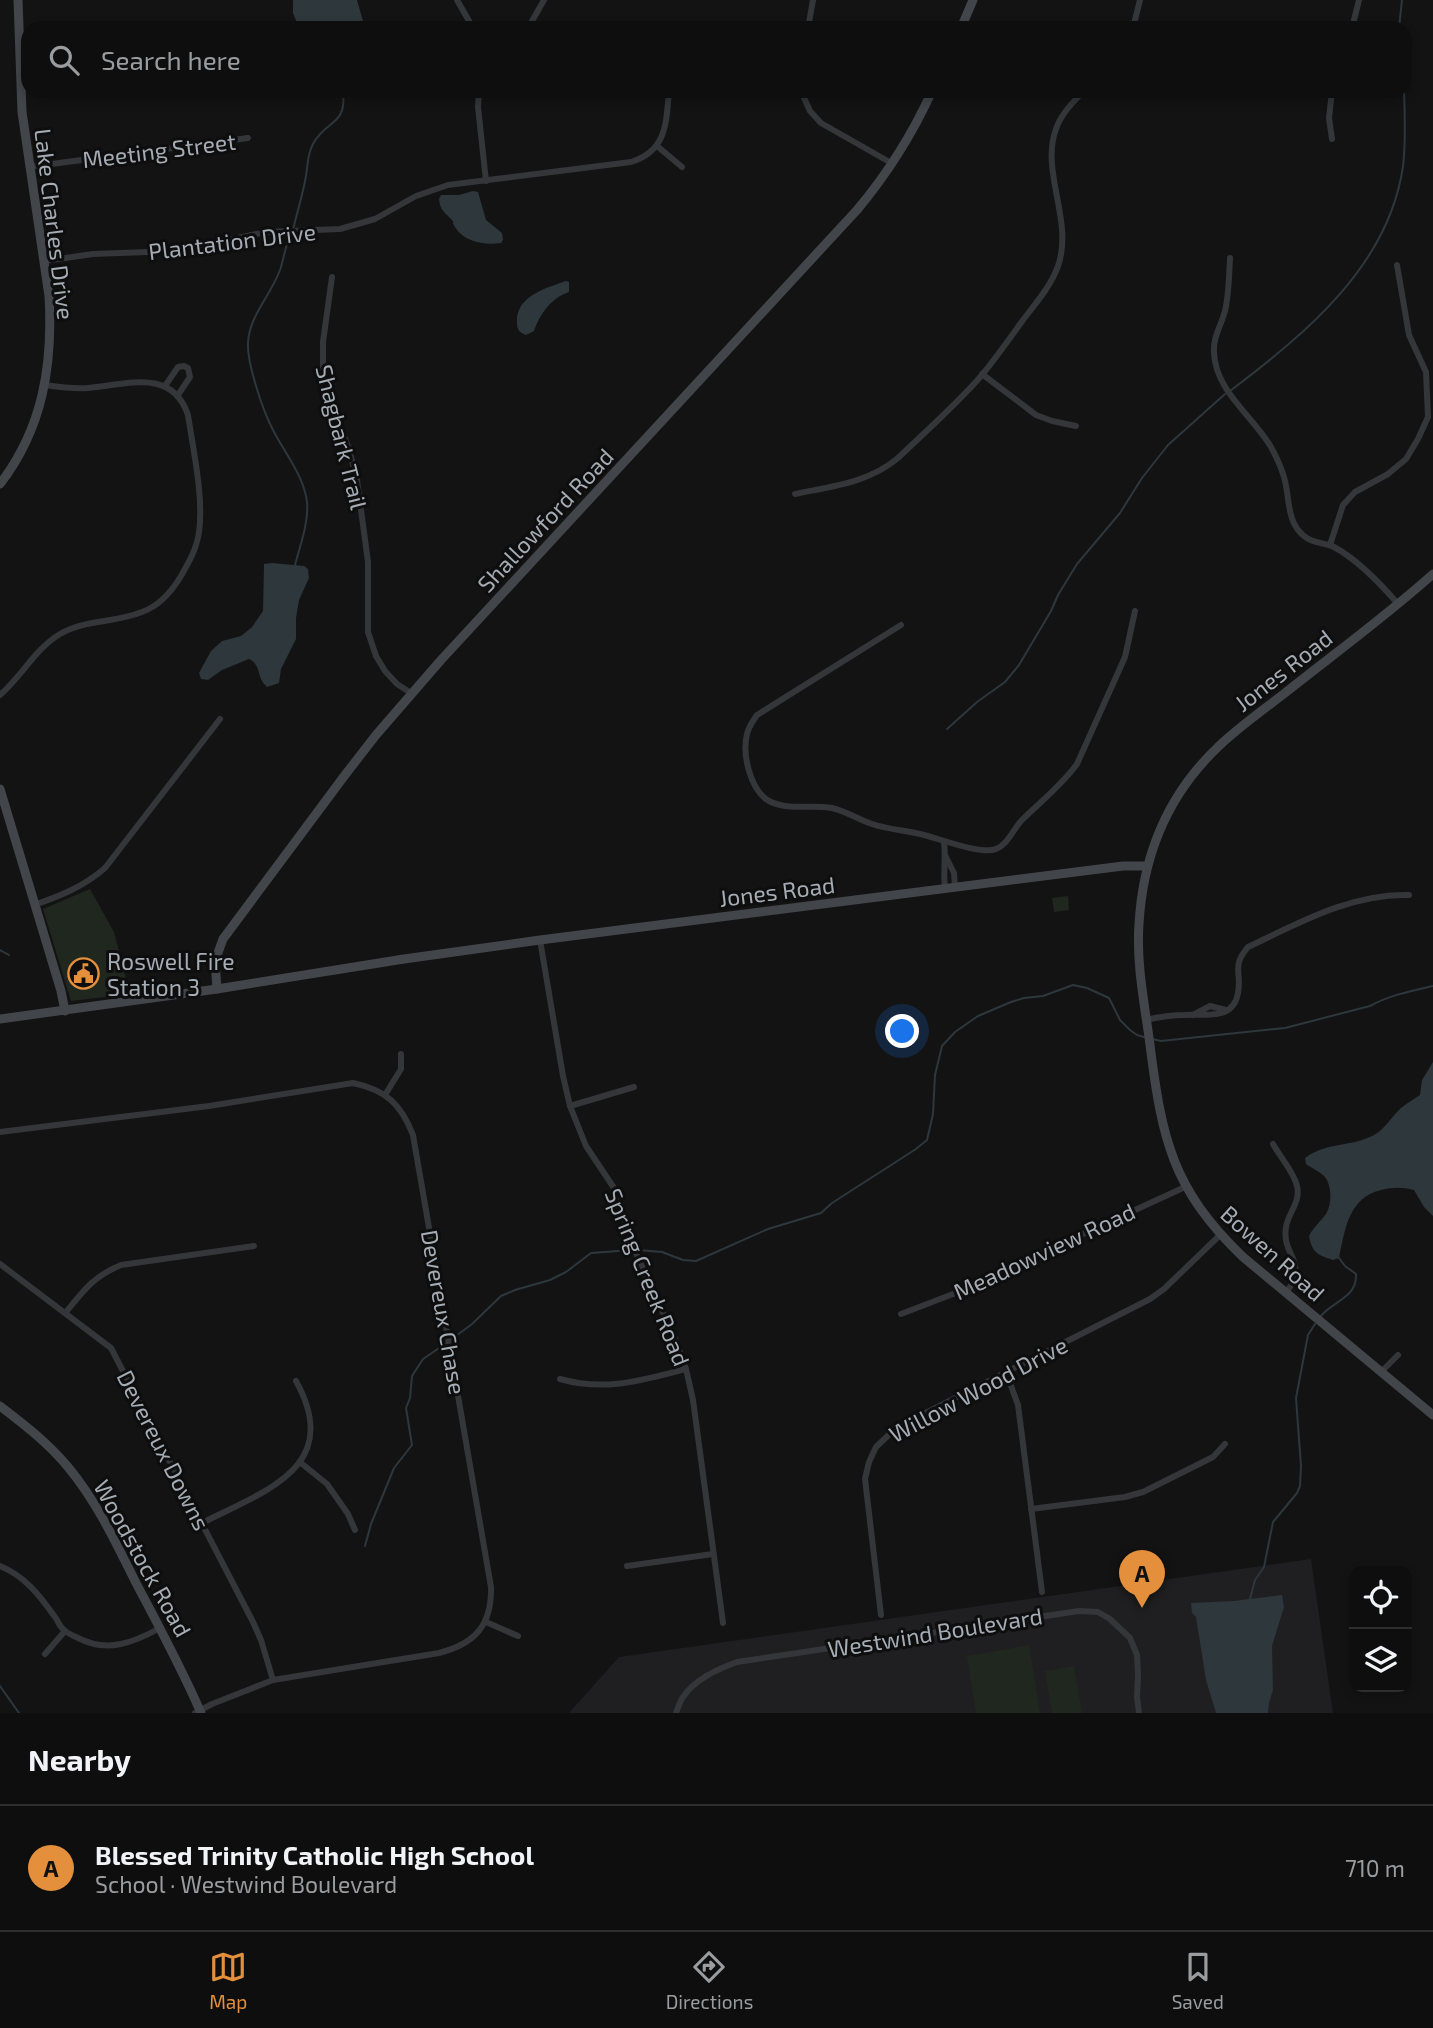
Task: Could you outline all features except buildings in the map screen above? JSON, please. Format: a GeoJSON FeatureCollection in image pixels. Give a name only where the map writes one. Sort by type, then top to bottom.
{"type":"FeatureCollection","features":[{"type":"Feature","properties":{"kind":"street","name":"Lake Charles Drive"},"geometry":{"type":"LineString","coordinates":[[18,0],[21,84]]}},
{"type":"Feature","properties":{"kind":"street"},"geometry":{"type":"LineString","coordinates":[[457,0],[469,21]]}},
{"type":"Feature","properties":{"kind":"street"},"geometry":{"type":"LineString","coordinates":[[532,21],[544,0]]}},
{"type":"Feature","properties":{"kind":"street"},"geometry":{"type":"LineString","coordinates":[[809,21],[813,0]]}},
{"type":"Feature","properties":{"kind":"street"},"geometry":{"type":"LineString","coordinates":[[964,21],[974,0]]}},
{"type":"Feature","properties":{"kind":"street"},"geometry":{"type":"LineString","coordinates":[[1135,21],[1140,0]]}},
{"type":"Feature","properties":{"kind":"street"},"geometry":{"type":"LineString","coordinates":[[1354,21],[1359,0]]}},
{"type":"Feature","properties":{"kind":"street","name":"Lake Charles Drive"},"geometry":{"type":"LineString","coordinates":[[1,479],[18,459],[31,434],[39,410],[51,323],[22,98]]}},
{"type":"Feature","properties":{"kind":"street"},"geometry":{"type":"LineString","coordinates":[[479,98],[486,181]]}},
{"type":"Feature","properties":{"kind":"street"},"geometry":{"type":"LineString","coordinates":[[668,98],[666,127],[657,146],[683,164]]}},
{"type":"Feature","properties":{"kind":"street"},"geometry":{"type":"LineString","coordinates":[[804,98],[810,111],[821,123],[892,164]]}},
{"type":"Feature","properties":{"kind":"street","name":"Shallowford Road"},"geometry":{"type":"LineString","coordinates":[[217,989],[215,961],[223,939],[345,775],[411,694],[849,219],[909,139],[929,98]]}},
{"type":"Feature","properties":{"kind":"street"},"geometry":{"type":"LineString","coordinates":[[796,494],[861,479],[885,469],[982,374],[1047,288],[1059,263],[1063,232],[1052,163],[1052,140],[1063,114],[1078,98]]}},
{"type":"Feature","properties":{"kind":"street"},"geometry":{"type":"LineString","coordinates":[[1331,98],[1329,118],[1332,139]]}},
{"type":"Feature","properties":{"kind":"street","name":"Meeting Street"},"geometry":{"type":"LineString","coordinates":[[29,167],[248,138]]}},
{"type":"Feature","properties":{"kind":"street","name":"Plantation Drive"},"geometry":{"type":"LineString","coordinates":[[44,261],[93,254],[175,251],[266,232],[340,229],[375,219],[432,189],[631,162],[646,156],[657,146]]}},
{"type":"Feature","properties":{"kind":"street"},"geometry":{"type":"LineString","coordinates":[[1230,258],[1227,302],[1214,338],[1216,370],[1224,386],[1271,447],[1284,478],[1294,525],[1305,537],[1319,544],[1330,545],[1365,570],[1398,604]]}},
{"type":"Feature","properties":{"kind":"street"},"geometry":{"type":"LineString","coordinates":[[1330,545],[1343,505],[1355,492],[1388,474],[1406,459],[1419,439],[1428,417],[1426,372],[1409,335],[1397,265]]}},
{"type":"Feature","properties":{"kind":"street","name":"Shagbark Trail"},"geometry":{"type":"LineString","coordinates":[[332,277],[323,342],[323,375],[357,480],[368,562],[369,639],[385,671],[411,694]]}},
{"type":"Feature","properties":{"kind":"street"},"geometry":{"type":"LineString","coordinates":[[165,386],[178,367],[188,368],[190,377],[178,395]]}},
{"type":"Feature","properties":{"kind":"street"},"geometry":{"type":"LineString","coordinates":[[982,374],[1036,415],[1076,426]]}},
{"type":"Feature","properties":{"kind":"street"},"geometry":{"type":"LineString","coordinates":[[0,695],[39,651],[58,635],[85,623],[128,617],[153,607],[170,592],[188,565],[200,529],[188,415],[178,395],[165,386],[148,382],[86,388],[44,385]]}},
{"type":"Feature","properties":{"kind":"street","name":"Jones Road"},"geometry":{"type":"LineString","coordinates":[[0,1019],[540,940],[1123,866],[1146,866],[1170,809],[1186,783],[1207,758],[1433,574]]}},
{"type":"Feature","properties":{"kind":"street"},"geometry":{"type":"LineString","coordinates":[[901,625],[758,715],[751,723],[746,740],[750,775],[760,794],[769,801],[833,808],[874,825],[982,850],[997,849],[1006,841],[1077,764],[1125,657],[1135,611]]}},
{"type":"Feature","properties":{"kind":"street"},"geometry":{"type":"LineString","coordinates":[[34,905],[77,889],[105,868],[220,719]]}},
{"type":"Feature","properties":{"kind":"street"},"geometry":{"type":"LineString","coordinates":[[0,789],[65,1011]]}},
{"type":"Feature","properties":{"kind":"street"},"geometry":{"type":"LineString","coordinates":[[944,842],[945,889]]}},
{"type":"Feature","properties":{"kind":"street"},"geometry":{"type":"LineString","coordinates":[[945,855],[954,873],[956,887]]}},
{"type":"Feature","properties":{"kind":"street","name":"Bowen Road"},"geometry":{"type":"LineString","coordinates":[[1146,866],[1138,927],[1146,1020],[1162,1124],[1185,1186],[1201,1212],[1243,1257],[1433,1415]]}},
{"type":"Feature","properties":{"kind":"street"},"geometry":{"type":"LineString","coordinates":[[1146,1020],[1193,1015],[1210,1006],[1227,1010],[1233,1005],[1238,994],[1237,967],[1240,956],[1248,947],[1331,909],[1381,895],[1409,895]]}},
{"type":"Feature","properties":{"kind":"street","name":"Spring Creek Road"},"geometry":{"type":"LineString","coordinates":[[540,940],[570,1106],[586,1146],[618,1194],[630,1240],[686,1369],[723,1623]]}},
{"type":"Feature","properties":{"kind":"street"},"geometry":{"type":"LineString","coordinates":[[0,1132],[209,1106],[353,1083],[386,1095],[401,1069],[401,1054]]}},
{"type":"Feature","properties":{"kind":"street"},"geometry":{"type":"LineString","coordinates":[[570,1106],[634,1087]]}},
{"type":"Feature","properties":{"kind":"street","name":"Devereux Chase"},"geometry":{"type":"LineString","coordinates":[[386,1095],[403,1112],[413,1135],[491,1587],[486,1622]]}},
{"type":"Feature","properties":{"kind":"street"},"geometry":{"type":"LineString","coordinates":[[1273,1144],[1295,1180],[1298,1191],[1286,1226],[1286,1242],[1296,1265],[1296,1276],[1286,1293]]}},
{"type":"Feature","properties":{"kind":"street","name":"Meadowview Road"},"geometry":{"type":"LineString","coordinates":[[901,1314],[953,1294],[1185,1186]]}},
{"type":"Feature","properties":{"kind":"street","name":"Willow Wood Drive"},"geometry":{"type":"LineString","coordinates":[[881,1615],[865,1488],[866,1471],[872,1454],[882,1439],[896,1428],[1150,1299],[1220,1235]]}},
{"type":"Feature","properties":{"kind":"street"},"geometry":{"type":"LineString","coordinates":[[66,1312],[89,1284],[121,1265],[254,1246]]}},
{"type":"Feature","properties":{"kind":"street","name":"Devereux Downs"},"geometry":{"type":"LineString","coordinates":[[0,1264],[111,1348],[261,1640],[272,1680]]}},
{"type":"Feature","properties":{"kind":"street"},"geometry":{"type":"LineString","coordinates":[[1381,1372],[1398,1355]]}},
{"type":"Feature","properties":{"kind":"street"},"geometry":{"type":"LineString","coordinates":[[560,1379],[586,1385],[612,1385],[686,1369]]}},
{"type":"Feature","properties":{"kind":"street"},"geometry":{"type":"LineString","coordinates":[[1006,1372],[1018,1405],[1042,1592]]}},
{"type":"Feature","properties":{"kind":"street"},"geometry":{"type":"LineString","coordinates":[[202,1523],[273,1487],[301,1463],[309,1442],[310,1427],[307,1407],[296,1381]]}},
{"type":"Feature","properties":{"kind":"street","name":"Woodstock Road"},"geometry":{"type":"LineString","coordinates":[[0,1406],[50,1447],[85,1489],[100,1512],[160,1628],[199,1712]]}},
{"type":"Feature","properties":{"kind":"street"},"geometry":{"type":"LineString","coordinates":[[1031,1509],[1125,1497],[1143,1492],[1213,1457],[1225,1444]]}},
{"type":"Feature","properties":{"kind":"street"},"geometry":{"type":"LineString","coordinates":[[301,1463],[332,1489],[355,1530]]}},
{"type":"Feature","properties":{"kind":"street"},"geometry":{"type":"LineString","coordinates":[[627,1566],[713,1554]]}},
{"type":"Feature","properties":{"kind":"street"},"geometry":{"type":"LineString","coordinates":[[0,1566],[25,1581],[35,1590],[65,1631],[84,1641],[121,1646],[160,1628]]}},
{"type":"Feature","properties":{"kind":"street","name":"Westwind Boulevard"},"geometry":{"type":"LineString","coordinates":[[676,1713],[684,1696],[700,1681],[719,1668],[737,1662],[1079,1611],[1098,1612],[1110,1619],[1130,1638],[1137,1655],[1136,1697],[1139,1713]]}},
{"type":"Feature","properties":{"kind":"street"},"geometry":{"type":"LineString","coordinates":[[199,1712],[272,1680],[448,1651],[467,1643],[486,1622],[518,1636]]}},
{"type":"Feature","properties":{"kind":"street"},"geometry":{"type":"LineString","coordinates":[[45,1654],[65,1631]]}},
{"type":"Feature","properties":{"kind":"shaded area"},"geometry":{"type":"Polygon","coordinates":[[[293,0],[357,0],[363,21],[296,21],[293,0]]]}},
{"type":"Feature","properties":{"kind":"shaded area"},"geometry":{"type":"Polygon","coordinates":[[[478,192],[486,220],[502,233],[501,243],[488,244],[464,237],[441,208],[441,195],[459,195],[478,192]]]}},
{"type":"Feature","properties":{"kind":"shaded area"},"geometry":{"type":"Polygon","coordinates":[[[569,282],[569,292],[547,307],[534,331],[526,335],[520,332],[517,325],[518,313],[527,299],[541,290],[569,282]]]}},
{"type":"Feature","properties":{"kind":"shaded area"},"geometry":{"type":"Polygon","coordinates":[[[264,564],[304,566],[308,569],[309,578],[299,600],[296,639],[281,669],[279,683],[267,687],[261,680],[256,665],[249,659],[222,670],[208,680],[201,679],[199,673],[211,651],[222,641],[241,636],[252,627],[263,611],[264,564]]]}},
{"type":"Feature","properties":{"kind":"shaded area"},"geometry":{"type":"Polygon","coordinates":[[[90,889],[114,932],[130,994],[71,1001],[43,909],[90,889]]]}},
{"type":"Feature","properties":{"kind":"shaded area"},"geometry":{"type":"Polygon","coordinates":[[[1068,896],[1069,910],[1054,912],[1052,898],[1068,896]]]}},
{"type":"Feature","properties":{"kind":"shaded area"},"geometry":{"type":"Polygon","coordinates":[[[1433,1062],[1433,1216],[1414,1190],[1381,1190],[1361,1200],[1350,1216],[1339,1258],[1333,1260],[1320,1255],[1314,1250],[1309,1236],[1328,1210],[1330,1190],[1325,1177],[1306,1164],[1305,1158],[1322,1149],[1366,1139],[1378,1132],[1401,1108],[1420,1095],[1422,1080],[1433,1062]]]}},
{"type":"Feature","properties":{"kind":"shaded area"},"geometry":{"type":"Polygon","coordinates":[[[1311,1559],[1333,1713],[569,1713],[619,1657],[1311,1559]]]}},
{"type":"Feature","properties":{"kind":"shaded area"},"geometry":{"type":"Polygon","coordinates":[[[1282,1595],[1284,1607],[1272,1646],[1273,1690],[1268,1713],[1216,1713],[1206,1680],[1196,1617],[1192,1613],[1191,1603],[1282,1595]]]}},
{"type":"Feature","properties":{"kind":"shaded area"},"geometry":{"type":"Polygon","coordinates":[[[1029,1645],[1040,1713],[976,1713],[967,1656],[1029,1645]]]}},
{"type":"Feature","properties":{"kind":"shaded area"},"geometry":{"type":"Polygon","coordinates":[[[1074,1666],[1082,1713],[1052,1713],[1045,1671],[1074,1666]]]}},
{"type":"Feature","properties":{"kind":"waterway"},"geometry":{"type":"LineString","coordinates":[[1400,21],[1402,0]]}},
{"type":"Feature","properties":{"kind":"waterway"},"geometry":{"type":"LineString","coordinates":[[293,230],[311,148],[318,136],[339,117],[343,98]]}},
{"type":"Feature","properties":{"kind":"waterway"},"geometry":{"type":"LineString","coordinates":[[1230,391],[1314,321],[1362,266],[1381,235],[1395,202],[1403,166],[1404,98]]}},
{"type":"Feature","properties":{"kind":"waterway"},"geometry":{"type":"LineString","coordinates":[[291,235],[280,270],[252,324],[248,352],[265,411],[305,492],[307,518],[295,565]]}},
{"type":"Feature","properties":{"kind":"waterway"},"geometry":{"type":"LineString","coordinates":[[947,729],[1005,682],[1019,665],[1077,564],[1120,513],[1142,478],[1168,445],[1225,394]]}},
{"type":"Feature","properties":{"kind":"waterway"},"geometry":{"type":"LineString","coordinates":[[0,950],[9,955]]}},
{"type":"Feature","properties":{"kind":"waterway"},"geometry":{"type":"LineString","coordinates":[[638,1250],[662,1252],[683,1260],[696,1261],[768,1229],[821,1213],[927,1140],[933,1114],[935,1075],[942,1046],[955,1032],[978,1016],[1011,1002],[1043,996],[1073,985],[1087,988],[1109,998],[1120,1020],[1137,1035],[1147,1038]]}},
{"type":"Feature","properties":{"kind":"waterway"},"geometry":{"type":"LineString","coordinates":[[1152,1039],[1161,1041],[1285,1028],[1433,986]]}},
{"type":"Feature","properties":{"kind":"waterway"},"geometry":{"type":"LineString","coordinates":[[452,1339],[501,1296],[550,1280],[566,1272],[591,1253],[632,1250]]}},
{"type":"Feature","properties":{"kind":"waterway"},"geometry":{"type":"LineString","coordinates":[[1320,1317],[1349,1294],[1355,1282],[1356,1274],[1339,1258]]}},
{"type":"Feature","properties":{"kind":"waterway"},"geometry":{"type":"LineString","coordinates":[[1250,1599],[1255,1580],[1264,1567],[1273,1522],[1300,1486],[1296,1398],[1308,1335],[1315,1324]]}},
{"type":"Feature","properties":{"kind":"waterway"},"geometry":{"type":"LineString","coordinates":[[365,1546],[394,1468],[412,1445],[406,1408],[412,1376],[423,1359],[448,1342]]}},
{"type":"Feature","properties":{"kind":"waterway"},"geometry":{"type":"LineString","coordinates":[[0,1686],[19,1713]]}},
{"type":"Feature","properties":{"kind":"place","name":"Roswell Fire Station 3"},"geometry":{"type":"Point","coordinates":[84,974]}},
{"type":"Feature","properties":{"kind":"place","name":"Blessed Trinity Catholic High School"},"geometry":{"type":"Point","coordinates":[1142,1608]}}]}
